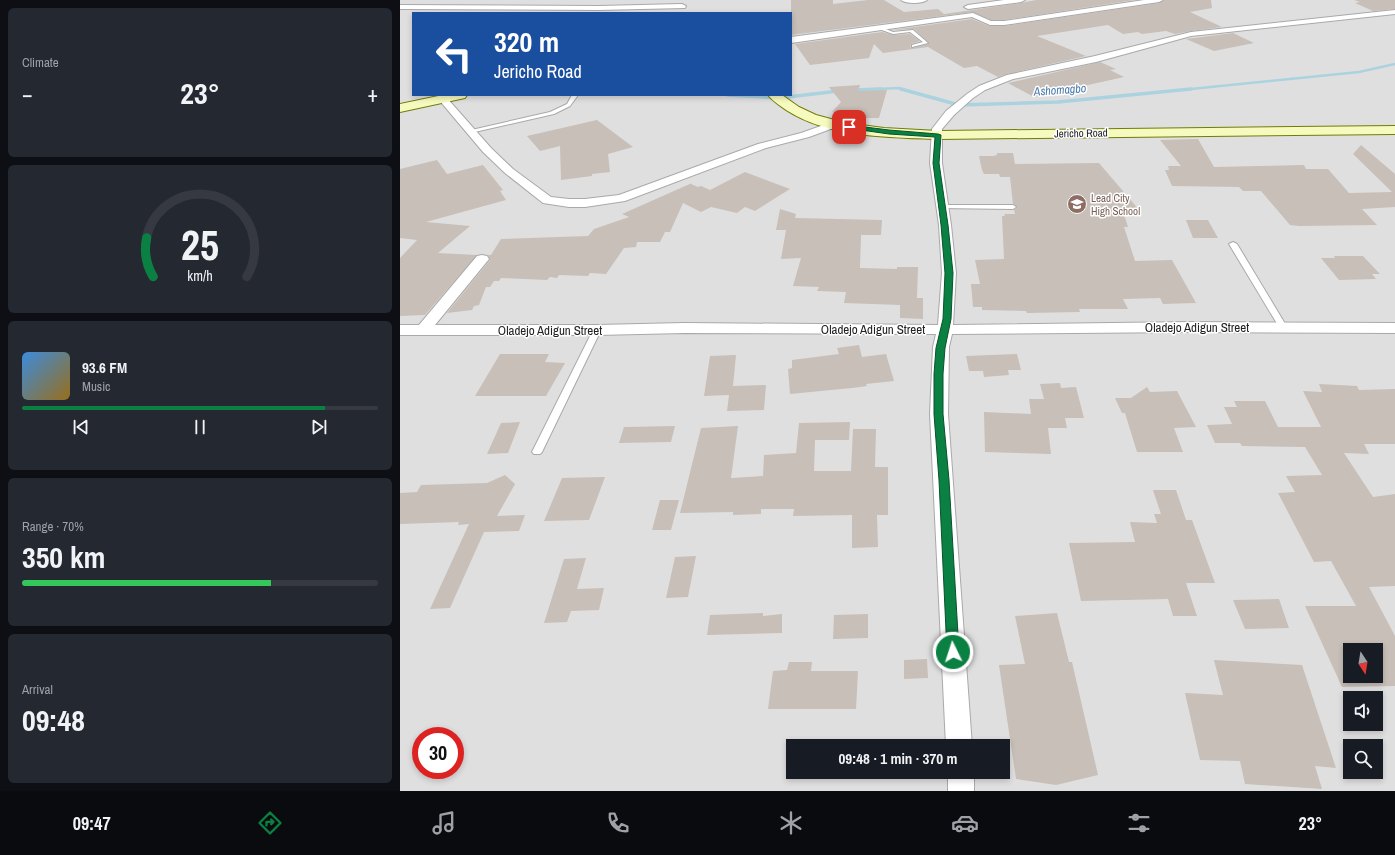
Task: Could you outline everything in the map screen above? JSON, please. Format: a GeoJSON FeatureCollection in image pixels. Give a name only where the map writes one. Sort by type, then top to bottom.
{"type":"FeatureCollection","features":[{"type":"Feature","properties":{"kind":"street"},"geometry":{"type":"LineString","coordinates":[[419,7],[427,0]]}},
{"type":"Feature","properties":{"kind":"street"},"geometry":{"type":"LineString","coordinates":[[905,0],[923,0]]}},
{"type":"Feature","properties":{"kind":"street"},"geometry":{"type":"LineString","coordinates":[[973,15],[967,4],[1021,0]]}},
{"type":"Feature","properties":{"kind":"street"},"geometry":{"type":"LineString","coordinates":[[792,40],[973,15],[990,23],[1000,24],[1159,0]]}},
{"type":"Feature","properties":{"kind":"street"},"geometry":{"type":"LineString","coordinates":[[400,7],[599,8],[682,6]]}},
{"type":"Feature","properties":{"kind":"street"},"geometry":{"type":"LineString","coordinates":[[959,739],[944,480],[938,414],[941,348],[946,329],[949,273],[936,163],[937,129],[940,124],[950,113],[970,96],[982,88],[1010,77],[1096,60],[1191,34],[1395,12]]}},
{"type":"Feature","properties":{"kind":"street"},"geometry":{"type":"LineString","coordinates":[[400,108],[456,96]]}},
{"type":"Feature","properties":{"kind":"street","name":"Jericho Road"},"geometry":{"type":"LineString","coordinates":[[775,96],[796,111],[835,124],[868,130],[938,135],[1395,130]]}},
{"type":"Feature","properties":{"kind":"street"},"geometry":{"type":"LineString","coordinates":[[443,99],[487,150],[534,191],[547,200],[569,204],[608,201],[621,198],[762,146],[835,124]]}},
{"type":"Feature","properties":{"kind":"street"},"geometry":{"type":"LineString","coordinates":[[423,330],[482,259]]}},
{"type":"Feature","properties":{"kind":"street","name":"Oladejo Adigun Street"},"geometry":{"type":"LineString","coordinates":[[400,330],[597,330],[684,328],[890,330],[1282,327],[1395,328]]}},
{"type":"Feature","properties":{"kind":"street"},"geometry":{"type":"LineString","coordinates":[[961,779],[962,791]]}},
{"type":"Feature","properties":{"kind":"lane"},"geometry":{"type":"LineString","coordinates":[[881,28],[890,33],[911,32],[926,43],[914,46]]}},
{"type":"Feature","properties":{"kind":"lane"},"geometry":{"type":"LineString","coordinates":[[470,131],[552,113],[571,104],[575,96]]}},
{"type":"Feature","properties":{"kind":"lane"},"geometry":{"type":"LineString","coordinates":[[941,207],[1013,207]]}},
{"type":"Feature","properties":{"kind":"lane"},"geometry":{"type":"LineString","coordinates":[[1233,244],[1282,327]]}},
{"type":"Feature","properties":{"kind":"lane"},"geometry":{"type":"LineString","coordinates":[[537,452],[597,330]]}},
{"type":"Feature","properties":{"kind":"shaded area"},"geometry":{"type":"Polygon","coordinates":[[[400,0],[1395,0],[1395,791],[400,791],[400,0]]]}},
{"type":"Feature","properties":{"kind":"building"},"geometry":{"type":"Polygon","coordinates":[[[791,0],[833,0],[833,4],[868,0],[884,0],[904,12],[938,9],[944,14],[1036,0],[1134,0],[1004,20],[991,20],[973,12],[792,35],[791,0]]]}},
{"type":"Feature","properties":{"kind":"building"},"geometry":{"type":"Polygon","coordinates":[[[1164,0],[1211,0],[1212,8],[1190,12],[1222,27],[1175,34],[1166,31],[1142,34],[1138,32],[1123,34],[1108,25],[1037,36],[1086,56],[998,77],[977,66],[964,68],[928,47],[883,53],[874,44],[869,58],[810,65],[795,44],[882,32],[893,35],[910,34],[920,41],[911,44],[910,47],[912,48],[929,43],[914,29],[892,30],[972,19],[989,26],[1004,26],[1159,3],[1164,0]]]}},
{"type":"Feature","properties":{"kind":"building"},"geometry":{"type":"Polygon","coordinates":[[[1354,0],[1395,0],[1395,9],[1373,11],[1355,3],[1360,2],[1354,0]]]}},
{"type":"Feature","properties":{"kind":"building"},"geometry":{"type":"Polygon","coordinates":[[[1233,33],[1254,43],[1214,51],[1186,39],[1233,33]]]}},
{"type":"Feature","properties":{"kind":"building"},"geometry":{"type":"Polygon","coordinates":[[[1100,62],[1116,69],[1110,70],[1124,77],[1034,97],[1008,83],[1100,62]]]}},
{"type":"Feature","properties":{"kind":"building"},"geometry":{"type":"Polygon","coordinates":[[[860,85],[858,91],[887,90],[879,118],[861,118],[832,112],[841,102],[829,87],[860,85]]]}},
{"type":"Feature","properties":{"kind":"building"},"geometry":{"type":"Polygon","coordinates":[[[597,120],[633,147],[608,154],[610,172],[561,180],[560,146],[540,151],[527,136],[597,120]]]}},
{"type":"Feature","properties":{"kind":"building"},"geometry":{"type":"Polygon","coordinates":[[[1198,139],[1214,167],[1304,165],[1306,169],[1328,169],[1349,193],[1392,192],[1353,154],[1361,145],[1395,174],[1395,207],[1362,209],[1377,225],[1299,226],[1290,225],[1261,191],[1243,191],[1239,187],[1172,186],[1165,170],[1169,170],[1168,166],[1181,166],[1160,140],[1198,139]]]}},
{"type":"Feature","properties":{"kind":"building"},"geometry":{"type":"Polygon","coordinates":[[[997,153],[1013,153],[1015,164],[1099,163],[1140,211],[1123,211],[1128,227],[1124,227],[1135,261],[1172,260],[1196,303],[1163,304],[1160,298],[1123,299],[1128,309],[1079,309],[1080,312],[1027,313],[1026,311],[982,310],[982,307],[973,307],[971,284],[980,284],[975,260],[1004,259],[1002,216],[1005,216],[1004,214],[1015,214],[1014,210],[1017,207],[1013,204],[1010,177],[1000,177],[999,174],[984,174],[982,170],[979,156],[993,156],[997,155],[997,153]]]}},
{"type":"Feature","properties":{"kind":"building"},"geometry":{"type":"Polygon","coordinates":[[[437,160],[447,174],[483,165],[503,190],[500,191],[506,200],[426,222],[470,226],[438,253],[477,255],[425,315],[400,316],[400,258],[417,240],[400,238],[400,169],[437,160]]]}},
{"type":"Feature","properties":{"kind":"building"},"geometry":{"type":"Polygon","coordinates":[[[745,172],[790,189],[755,211],[745,207],[737,213],[711,207],[701,212],[683,203],[670,232],[665,232],[660,242],[637,242],[636,247],[624,248],[606,274],[590,273],[588,276],[559,275],[557,278],[550,277],[547,280],[501,278],[499,281],[494,281],[490,287],[486,287],[479,305],[474,306],[472,310],[447,313],[490,260],[488,255],[491,255],[501,239],[588,236],[594,229],[629,217],[622,214],[692,183],[691,184],[698,187],[701,186],[710,190],[745,172]]]}},
{"type":"Feature","properties":{"kind":"building"},"geometry":{"type":"Polygon","coordinates":[[[780,209],[796,214],[795,218],[882,220],[881,235],[861,235],[860,268],[897,269],[897,267],[918,267],[917,298],[923,298],[923,319],[900,318],[900,305],[844,303],[846,292],[817,291],[819,287],[793,286],[801,258],[781,259],[786,230],[776,230],[780,209]]]}},
{"type":"Feature","properties":{"kind":"building"},"geometry":{"type":"Polygon","coordinates":[[[1186,220],[1208,220],[1218,238],[1193,238],[1186,220]]]}},
{"type":"Feature","properties":{"kind":"building"},"geometry":{"type":"Polygon","coordinates":[[[1334,256],[1363,256],[1380,274],[1372,274],[1376,279],[1339,280],[1321,258],[1335,258],[1334,256]]]}},
{"type":"Feature","properties":{"kind":"building"},"geometry":{"type":"Polygon","coordinates":[[[859,345],[862,357],[886,354],[894,381],[866,384],[867,386],[852,388],[790,394],[788,369],[792,368],[792,360],[839,354],[837,348],[859,345]]]}},
{"type":"Feature","properties":{"kind":"building"},"geometry":{"type":"Polygon","coordinates":[[[500,354],[549,354],[545,362],[565,363],[546,396],[475,396],[500,354]]]}},
{"type":"Feature","properties":{"kind":"building"},"geometry":{"type":"Polygon","coordinates":[[[1017,354],[1021,370],[1008,370],[1009,375],[984,377],[983,371],[969,371],[966,356],[1017,354]]]}},
{"type":"Feature","properties":{"kind":"building"},"geometry":{"type":"Polygon","coordinates":[[[736,355],[733,386],[766,385],[764,410],[727,411],[729,395],[704,396],[710,356],[736,355]]]}},
{"type":"Feature","properties":{"kind":"building"},"geometry":{"type":"Polygon","coordinates":[[[1060,383],[1061,388],[1076,387],[1084,418],[1065,418],[1067,428],[1048,428],[1051,454],[985,452],[984,412],[1031,414],[1029,399],[1044,399],[1040,384],[1060,383]]]}},
{"type":"Feature","properties":{"kind":"building"},"geometry":{"type":"Polygon","coordinates":[[[1319,384],[1357,386],[1359,390],[1395,389],[1395,444],[1364,444],[1369,454],[1344,453],[1373,497],[1395,494],[1395,586],[1369,587],[1395,636],[1395,686],[1342,687],[1305,606],[1356,606],[1331,561],[1314,562],[1278,493],[1295,492],[1286,476],[1322,475],[1305,447],[1242,446],[1240,443],[1215,443],[1207,425],[1232,424],[1224,407],[1237,407],[1234,401],[1265,401],[1278,427],[1321,427],[1303,391],[1322,392],[1319,384]]]}},
{"type":"Feature","properties":{"kind":"building"},"geometry":{"type":"Polygon","coordinates":[[[1147,387],[1150,392],[1177,391],[1196,427],[1174,428],[1183,452],[1137,452],[1125,413],[1122,413],[1115,398],[1131,398],[1147,387]]]}},
{"type":"Feature","properties":{"kind":"building"},"geometry":{"type":"Polygon","coordinates":[[[520,422],[508,453],[487,454],[501,423],[520,422]]]}},
{"type":"Feature","properties":{"kind":"building"},"geometry":{"type":"Polygon","coordinates":[[[850,422],[849,440],[815,440],[814,471],[851,471],[853,429],[876,429],[875,467],[888,467],[888,515],[877,515],[878,547],[852,548],[852,515],[793,516],[794,509],[761,509],[761,514],[733,515],[733,512],[680,513],[701,428],[738,426],[731,478],[763,476],[764,455],[796,453],[799,423],[850,422]]]}},
{"type":"Feature","properties":{"kind":"building"},"geometry":{"type":"Polygon","coordinates":[[[675,426],[671,442],[619,443],[624,427],[675,426]]]}},
{"type":"Feature","properties":{"kind":"building"},"geometry":{"type":"Polygon","coordinates":[[[505,475],[515,484],[497,516],[525,515],[519,531],[484,532],[450,608],[430,609],[469,524],[458,525],[459,522],[400,524],[400,493],[417,492],[421,485],[487,483],[505,475]]]}},
{"type":"Feature","properties":{"kind":"building"},"geometry":{"type":"Polygon","coordinates":[[[605,477],[589,520],[544,521],[562,478],[605,477]]]}},
{"type":"Feature","properties":{"kind":"building"},"geometry":{"type":"Polygon","coordinates":[[[1153,490],[1176,490],[1186,520],[1192,520],[1215,583],[1186,583],[1197,616],[1173,616],[1168,599],[1081,601],[1069,543],[1135,542],[1130,522],[1157,523],[1154,514],[1161,514],[1153,490]]]}},
{"type":"Feature","properties":{"kind":"building"},"geometry":{"type":"Polygon","coordinates":[[[660,500],[679,500],[671,530],[652,530],[660,500]]]}},
{"type":"Feature","properties":{"kind":"building"},"geometry":{"type":"Polygon","coordinates":[[[696,556],[688,597],[666,598],[675,557],[696,556]]]}},
{"type":"Feature","properties":{"kind":"building"},"geometry":{"type":"Polygon","coordinates":[[[586,558],[577,589],[604,588],[599,610],[571,611],[567,622],[544,623],[564,559],[586,558]]]}},
{"type":"Feature","properties":{"kind":"building"},"geometry":{"type":"Polygon","coordinates":[[[1279,599],[1289,628],[1245,629],[1233,600],[1279,599]]]}},
{"type":"Feature","properties":{"kind":"building"},"geometry":{"type":"Polygon","coordinates":[[[763,613],[763,616],[782,614],[782,633],[707,635],[710,615],[763,613]]]}},
{"type":"Feature","properties":{"kind":"building"},"geometry":{"type":"Polygon","coordinates":[[[1057,613],[1069,662],[1072,662],[1098,775],[1056,785],[1016,779],[999,665],[1025,664],[1015,616],[1057,613]]]}},
{"type":"Feature","properties":{"kind":"building"},"geometry":{"type":"Polygon","coordinates":[[[868,614],[868,638],[833,639],[834,615],[868,614]]]}},
{"type":"Feature","properties":{"kind":"building"},"geometry":{"type":"Polygon","coordinates":[[[927,659],[928,678],[904,679],[904,660],[927,659]]]}},
{"type":"Feature","properties":{"kind":"building"},"geometry":{"type":"Polygon","coordinates":[[[1214,660],[1302,665],[1336,768],[1315,766],[1322,789],[1245,784],[1240,761],[1200,760],[1185,693],[1223,695],[1214,660]]]}},
{"type":"Feature","properties":{"kind":"building"},"geometry":{"type":"Polygon","coordinates":[[[789,662],[812,662],[811,671],[858,671],[856,709],[768,709],[773,671],[787,670],[789,662]]]}},
{"type":"Feature","properties":{"kind":"waterway","name":"Ashomagbo"},"geometry":{"type":"LineString","coordinates":[[1188,89],[1359,72],[1395,64]]}},
{"type":"Feature","properties":{"kind":"waterway","name":"Ashomagbo"},"geometry":{"type":"LineString","coordinates":[[872,89],[899,88],[905,90]]}},
{"type":"Feature","properties":{"kind":"waterway","name":"Ashomagbo"},"geometry":{"type":"LineString","coordinates":[[851,90],[872,89]]}},
{"type":"Feature","properties":{"kind":"waterway","name":"Ashomagbo"},"geometry":{"type":"LineString","coordinates":[[858,90],[872,89]]}},
{"type":"Feature","properties":{"kind":"waterway","name":"Ashomagbo"},"geometry":{"type":"LineString","coordinates":[[872,89],[882,89]]}},
{"type":"Feature","properties":{"kind":"waterway","name":"Ashomagbo"},"geometry":{"type":"LineString","coordinates":[[901,89],[959,105],[1058,102],[1188,89]]}},
{"type":"Feature","properties":{"kind":"waterway","name":"Ashomagbo"},"geometry":{"type":"LineString","coordinates":[[1181,90],[1188,89]]}},
{"type":"Feature","properties":{"kind":"waterway","name":"Ashomagbo"},"geometry":{"type":"LineString","coordinates":[[745,96],[779,98],[839,91]]}},
{"type":"Feature","properties":{"kind":"place","name":"Lead City High School"},"geometry":{"type":"Point","coordinates":[1077,204]}},
{"type":"Feature","properties":{"kind":"route"},"geometry":{"type":"LineString","coordinates":[[849,127],[889,132],[938,135],[936,143],[936,163],[939,194],[945,225],[949,273],[946,329],[941,348],[938,414],[944,480],[953,652]]}}]}
